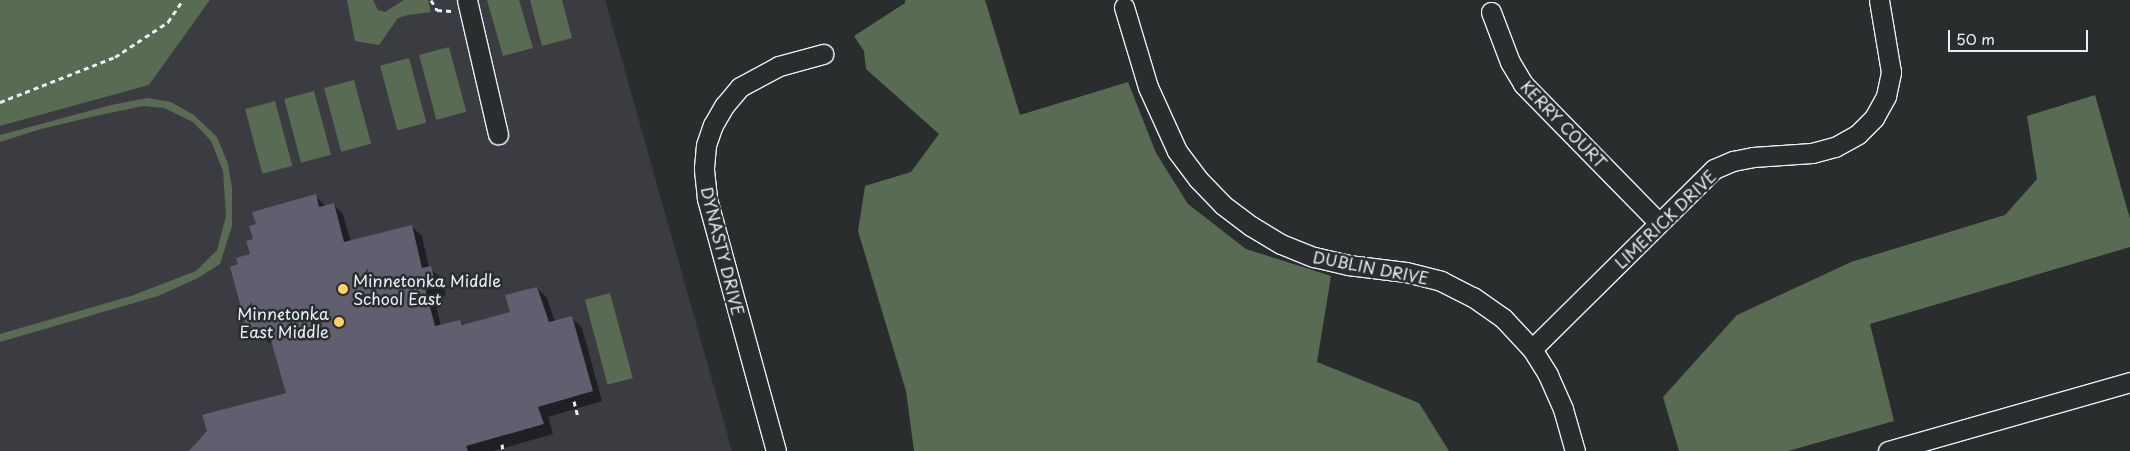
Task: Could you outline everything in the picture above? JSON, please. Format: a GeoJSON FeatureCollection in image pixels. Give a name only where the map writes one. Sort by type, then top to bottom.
{"type":"FeatureCollection","features":[{"type":"Feature","properties":{"kind":"street"},"geometry":{"type":"LineString","coordinates":[[467,0],[498,134]]}},
{"type":"Feature","properties":{"kind":"street","name":"LIMERICK DRIVE"},"geometry":{"type":"LineString","coordinates":[[1532,349],[1714,169],[1733,161],[1753,157],[1812,153],[1835,147],[1858,134],[1874,118],[1886,96],[1891,72],[1879,0]]}},
{"type":"Feature","properties":{"kind":"street","name":"DUBLIN DRIVE"},"geometry":{"type":"LineString","coordinates":[[1124,7],[1161,120],[1177,151],[1198,179],[1222,205],[1251,226],[1281,244],[1314,257],[1348,265],[1406,272],[1441,281],[1473,297],[1503,318],[1532,349],[1548,375],[1563,409],[1575,451]]}},
{"type":"Feature","properties":{"kind":"street","name":"KERRY COURT"},"geometry":{"type":"LineString","coordinates":[[1491,12],[1510,62],[1523,84],[1659,223]]}},
{"type":"Feature","properties":{"kind":"street","name":"DYNASTY DRIVE"},"geometry":{"type":"LineString","coordinates":[[776,451],[707,198],[704,168],[706,145],[720,113],[740,88],[779,66],[823,54]]}},
{"type":"Feature","properties":{"kind":"street"},"geometry":{"type":"LineString","coordinates":[[1888,451],[2130,382]]}},
{"type":"Feature","properties":{"kind":"path"},"geometry":{"type":"LineString","coordinates":[[0,102],[116,57],[168,22],[183,0]]}},
{"type":"Feature","properties":{"kind":"path"},"geometry":{"type":"LineString","coordinates":[[574,401],[578,417]]}},
{"type":"Feature","properties":{"kind":"path"},"geometry":{"type":"LineString","coordinates":[[502,444],[503,451]]}},
{"type":"Feature","properties":{"kind":"shaded area","name":"Minnetonka Middle School East"},"geometry":{"type":"Polygon","coordinates":[[[210,0],[605,0],[732,451],[0,451],[0,126],[149,85],[210,0]]]}},
{"type":"Feature","properties":{"kind":"green space"},"geometry":{"type":"Polygon","coordinates":[[[0,0],[210,0],[149,85],[0,126],[0,0]]]}},
{"type":"Feature","properties":{"kind":"green space"},"geometry":{"type":"Polygon","coordinates":[[[347,0],[373,0],[378,10],[385,12],[404,0],[428,0],[431,12],[398,18],[379,45],[355,41],[347,0]]]}},
{"type":"Feature","properties":{"kind":"green space"},"geometry":{"type":"Polygon","coordinates":[[[487,0],[519,0],[533,48],[503,56],[487,0]]]}},
{"type":"Feature","properties":{"kind":"green space"},"geometry":{"type":"Polygon","coordinates":[[[530,0],[562,0],[572,38],[542,46],[530,0]]]}},
{"type":"Feature","properties":{"kind":"green space"},"geometry":{"type":"Polygon","coordinates":[[[905,0],[985,0],[1020,115],[1128,82],[1156,153],[1188,204],[1246,249],[1331,276],[1317,362],[1419,403],[1449,451],[914,451],[906,391],[858,231],[865,186],[911,172],[939,134],[866,69],[864,51],[854,36],[905,3],[905,0]]]}},
{"type":"Feature","properties":{"kind":"green space"},"geometry":{"type":"Polygon","coordinates":[[[449,47],[466,112],[436,120],[419,55],[449,47]]]}},
{"type":"Feature","properties":{"kind":"green space"},"geometry":{"type":"Polygon","coordinates":[[[409,58],[426,123],[397,130],[380,66],[409,58]]]}},
{"type":"Feature","properties":{"kind":"green space"},"geometry":{"type":"Polygon","coordinates":[[[354,80],[371,144],[341,152],[324,88],[354,80]]]}},
{"type":"Feature","properties":{"kind":"green space"},"geometry":{"type":"Polygon","coordinates":[[[314,91],[331,155],[301,163],[284,99],[314,91]]]}},
{"type":"Feature","properties":{"kind":"green space"},"geometry":{"type":"Polygon","coordinates":[[[2095,95],[2130,219],[2130,247],[1870,324],[1894,421],[1788,451],[1679,451],[1663,397],[1737,315],[1851,262],[2005,215],[2037,179],[2027,116],[2095,95]]]}},
{"type":"Feature","properties":{"kind":"green space"},"geometry":{"type":"Polygon","coordinates":[[[147,98],[171,102],[194,115],[217,137],[228,164],[232,188],[232,226],[220,264],[198,278],[158,296],[0,342],[0,334],[131,296],[196,271],[217,250],[226,216],[223,171],[211,141],[193,122],[164,108],[144,106],[41,129],[0,142],[0,135],[111,105],[147,98]]]}},
{"type":"Feature","properties":{"kind":"green space"},"geometry":{"type":"Polygon","coordinates":[[[275,101],[292,166],[262,174],[245,109],[275,101]]]}},
{"type":"Feature","properties":{"kind":"green space"},"geometry":{"type":"Polygon","coordinates":[[[610,293],[633,378],[608,385],[585,300],[610,293]]]}},
{"type":"Feature","properties":{"kind":"building","name":"Minnetonka East Middle"},"geometry":{"type":"Polygon","coordinates":[[[316,194],[319,207],[334,203],[344,242],[412,225],[422,268],[431,266],[436,285],[425,288],[435,326],[460,320],[462,325],[510,312],[505,295],[537,287],[549,322],[572,316],[593,391],[538,407],[544,424],[466,446],[468,451],[189,451],[207,431],[202,415],[286,393],[270,337],[267,338],[265,332],[258,334],[256,327],[247,329],[230,267],[238,264],[236,258],[250,254],[246,241],[253,239],[249,226],[256,224],[252,212],[316,194]]]}},
{"type":"Feature","properties":{"kind":"place","name":"Minnetonka Middle School East"},"geometry":{"type":"Point","coordinates":[343,289]}},
{"type":"Feature","properties":{"kind":"place","name":"Minnetonka East Middle"},"geometry":{"type":"Point","coordinates":[339,322]}}]}
